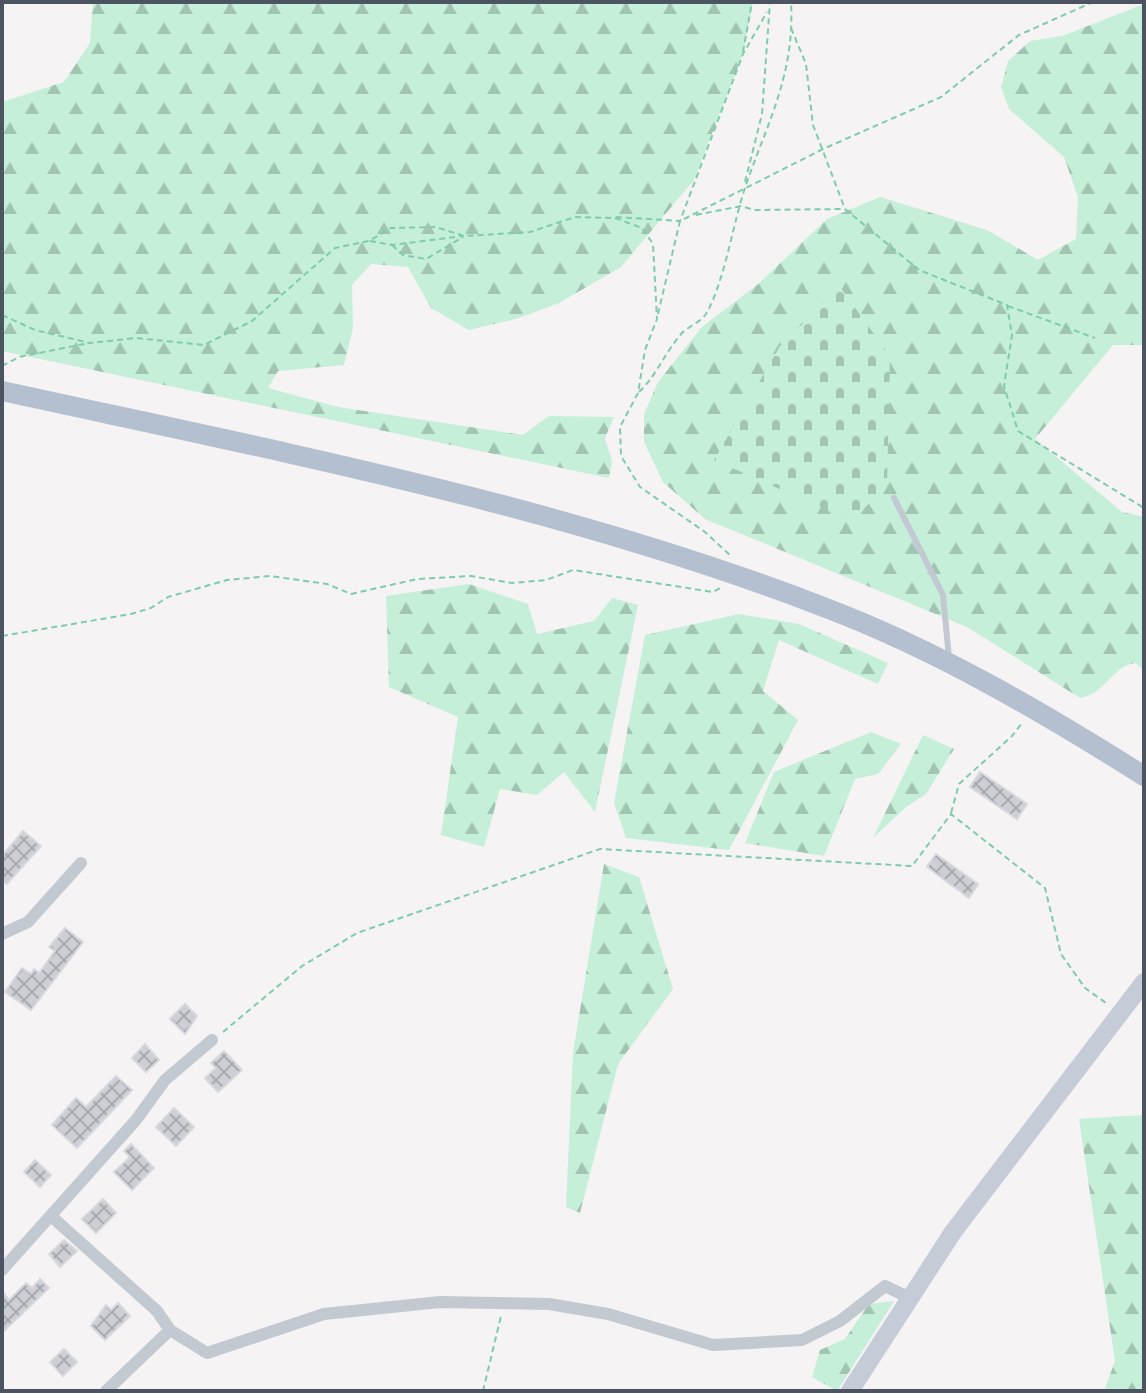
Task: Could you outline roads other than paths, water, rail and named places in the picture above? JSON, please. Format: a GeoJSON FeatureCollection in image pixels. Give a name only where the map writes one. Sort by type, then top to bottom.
{"type":"FeatureCollection","features":[{"type":"Feature","properties":{"kind":"main road"},"geometry":{"type":"LineString","coordinates":[[2,391],[553,519],[652,546],[741,576],[829,609],[950,666],[1031,709],[1144,776]]}},
{"type":"Feature","properties":{"kind":"street"},"geometry":{"type":"LineString","coordinates":[[2,934],[28,922],[81,863]]}},
{"type":"Feature","properties":{"kind":"street"},"geometry":{"type":"LineString","coordinates":[[850,1391],[910,1298],[1019,1142],[1144,982]]}},
{"type":"Feature","properties":{"kind":"street"},"geometry":{"type":"LineString","coordinates":[[2,1270],[136,1120],[165,1080],[212,1040]]}},
{"type":"Feature","properties":{"kind":"street"},"geometry":{"type":"LineString","coordinates":[[51,1216],[157,1311],[170,1330],[207,1353],[324,1314],[440,1302],[549,1304],[608,1314],[713,1345],[802,1340],[840,1321],[885,1286],[910,1298]]}},
{"type":"Feature","properties":{"kind":"street"},"geometry":{"type":"LineString","coordinates":[[106,1391],[170,1330]]}},
{"type":"Feature","properties":{"kind":"lane"},"geometry":{"type":"LineString","coordinates":[[894,498],[943,595],[950,666]]}}]}
